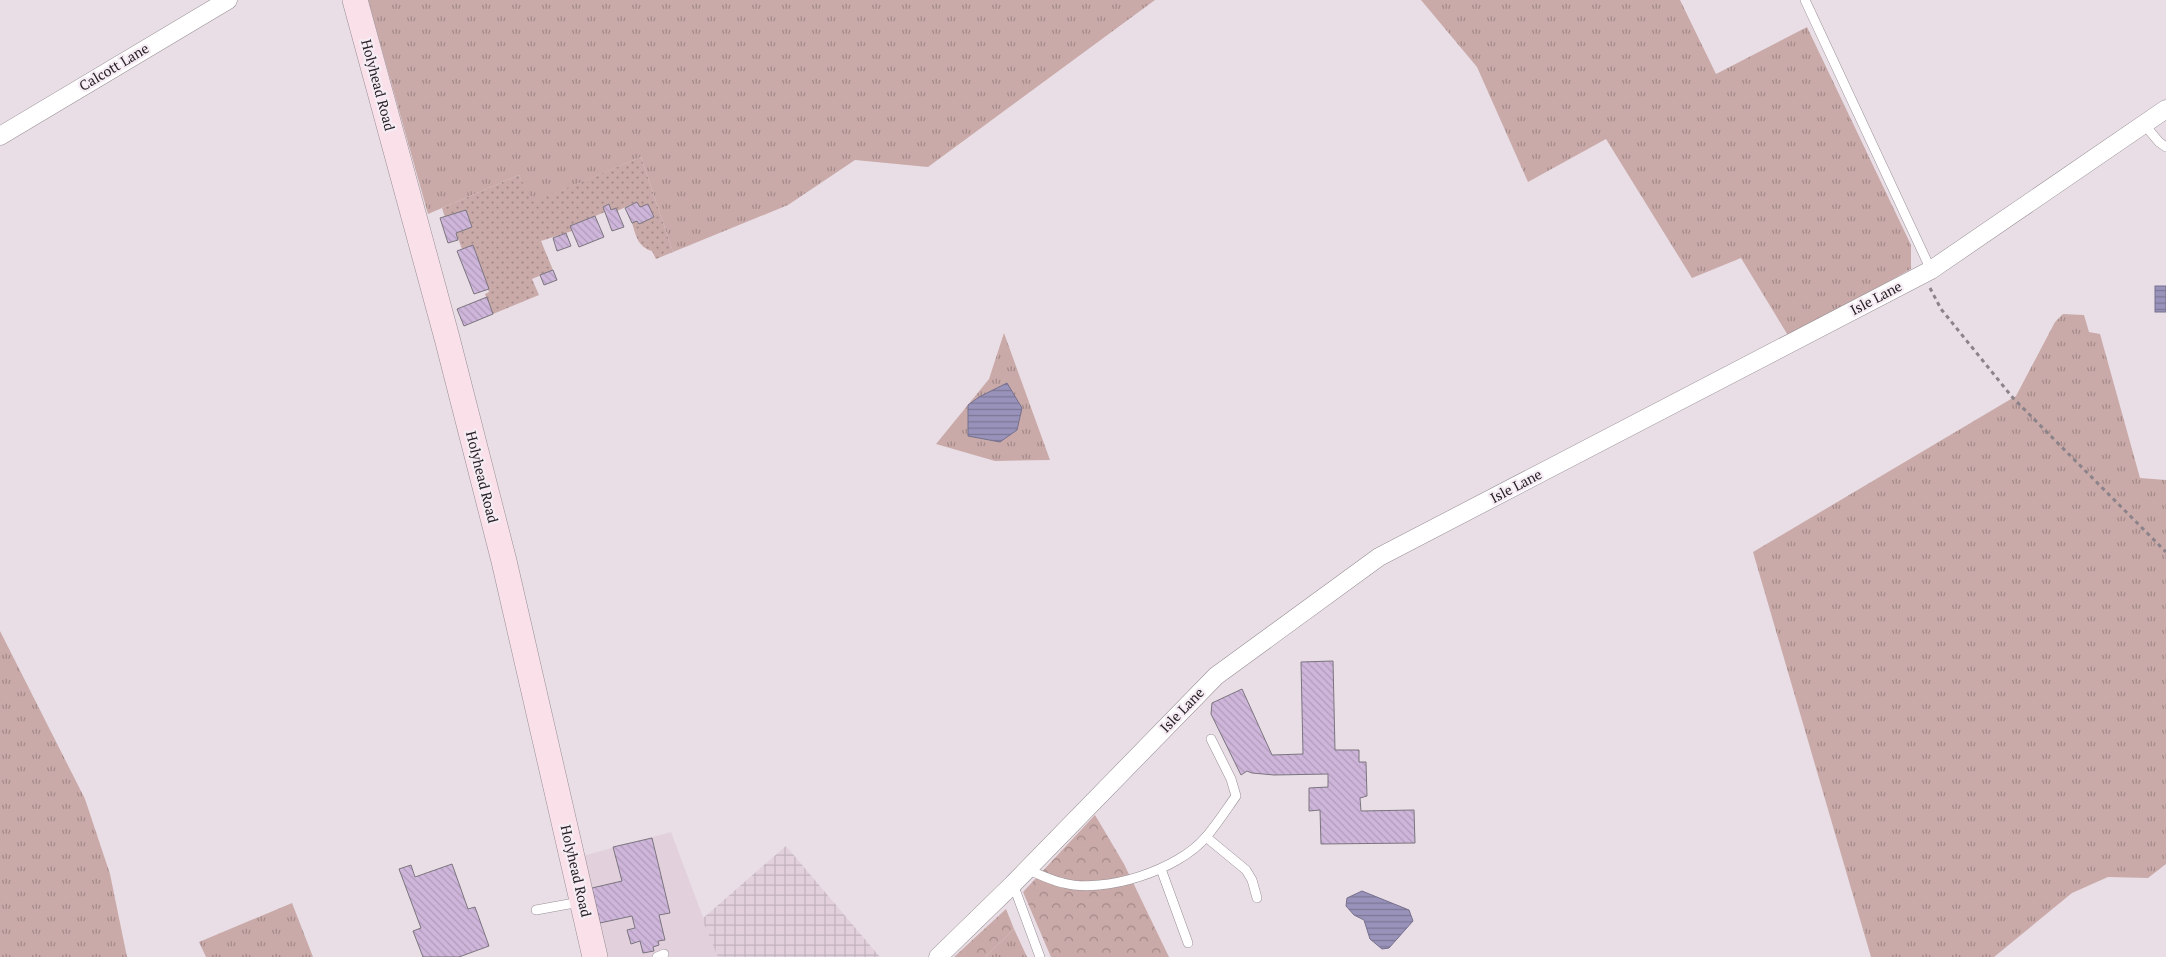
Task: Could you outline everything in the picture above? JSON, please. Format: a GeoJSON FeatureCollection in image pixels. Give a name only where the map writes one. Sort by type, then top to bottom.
{"type":"FeatureCollection","features":[{"type":"Feature","properties":{"kind":"main road","name":"Holyhead Road"},"geometry":{"type":"LineString","coordinates":[[355,0],[448,338],[502,552],[595,957]]}},
{"type":"Feature","properties":{"kind":"street","name":"Calcott Lane"},"geometry":{"type":"LineString","coordinates":[[0,136],[228,0]]}},
{"type":"Feature","properties":{"kind":"street","name":"Isle Lane"},"geometry":{"type":"LineString","coordinates":[[938,957],[1013,884],[1216,676],[1379,557],[1930,270],[2166,109]]}},
{"type":"Feature","properties":{"kind":"lane"},"geometry":{"type":"LineString","coordinates":[[1805,0],[1930,270]]}},
{"type":"Feature","properties":{"kind":"lane"},"geometry":{"type":"LineString","coordinates":[[2143,123],[2158,142],[2166,147]]}},
{"type":"Feature","properties":{"kind":"lane"},"geometry":{"type":"LineString","coordinates":[[1027,869],[1063,883],[1086,886],[1114,883],[1161,869],[1185,856],[1206,838],[1236,796],[1231,779],[1210,739]]}},
{"type":"Feature","properties":{"kind":"lane"},"geometry":{"type":"LineString","coordinates":[[1206,838],[1246,870],[1252,880],[1257,898]]}},
{"type":"Feature","properties":{"kind":"lane"},"geometry":{"type":"LineString","coordinates":[[1161,869],[1188,943]]}},
{"type":"Feature","properties":{"kind":"lane"},"geometry":{"type":"LineString","coordinates":[[1013,884],[1040,957]]}},
{"type":"Feature","properties":{"kind":"lane"},"geometry":{"type":"LineString","coordinates":[[536,910],[583,901]]}},
{"type":"Feature","properties":{"kind":"path"},"geometry":{"type":"LineString","coordinates":[[1930,270],[1929,286],[1942,309],[2013,398],[2166,552]]}},
{"type":"Feature","properties":{"kind":"shaded area"},"geometry":{"type":"Polygon","coordinates":[[[2155,286],[2166,286],[2166,312],[2155,312],[2155,286]]]}},
{"type":"Feature","properties":{"kind":"shaded area"},"geometry":{"type":"Polygon","coordinates":[[[1007,383],[1022,408],[1017,430],[1000,442],[968,436],[968,405],[979,397],[1007,383]]]}},
{"type":"Feature","properties":{"kind":"shaded area"},"geometry":{"type":"Polygon","coordinates":[[[671,832],[718,957],[606,957],[582,856],[671,832]]]}},
{"type":"Feature","properties":{"kind":"shaded area"},"geometry":{"type":"Polygon","coordinates":[[[786,846],[880,957],[718,957],[702,919],[786,846]]]}},
{"type":"Feature","properties":{"kind":"shaded area"},"geometry":{"type":"Polygon","coordinates":[[[1362,891],[1409,910],[1413,921],[1389,948],[1382,949],[1370,939],[1364,920],[1354,915],[1346,906],[1347,898],[1362,891]]]}},
{"type":"Feature","properties":{"kind":"green space"},"geometry":{"type":"Polygon","coordinates":[[[368,0],[1155,0],[928,167],[855,160],[788,205],[673,252],[641,157],[532,203],[519,175],[428,214],[368,0]]]}},
{"type":"Feature","properties":{"kind":"green space"},"geometry":{"type":"Polygon","coordinates":[[[1421,0],[1680,0],[1716,74],[1807,27],[1911,245],[1911,269],[1789,337],[1741,258],[1692,278],[1606,139],[1528,182],[1477,67],[1421,0]]]}},
{"type":"Feature","properties":{"kind":"green space"},"geometry":{"type":"Polygon","coordinates":[[[641,157],[673,252],[656,259],[652,251],[644,247],[638,240],[632,223],[637,221],[639,224],[654,217],[648,204],[640,207],[637,202],[617,211],[616,208],[611,210],[609,204],[603,207],[605,212],[571,226],[572,231],[541,241],[553,270],[532,279],[539,295],[493,314],[485,294],[489,292],[473,245],[462,249],[456,233],[472,227],[466,210],[445,217],[442,208],[519,175],[533,202],[641,157]]]}},
{"type":"Feature","properties":{"kind":"green space"},"geometry":{"type":"Polygon","coordinates":[[[2063,314],[2084,315],[2089,332],[2100,334],[2140,478],[2166,480],[2166,864],[2148,878],[2108,877],[2072,893],[1994,957],[1871,957],[1753,552],[2016,396],[2055,322],[2063,314]]]}},
{"type":"Feature","properties":{"kind":"green space"},"geometry":{"type":"Polygon","coordinates":[[[1004,333],[1050,460],[995,461],[936,444],[989,379],[1004,333]]]}},
{"type":"Feature","properties":{"kind":"green space"},"geometry":{"type":"Polygon","coordinates":[[[0,631],[85,799],[110,874],[127,957],[0,957],[0,631]]]}},
{"type":"Feature","properties":{"kind":"green space"},"geometry":{"type":"Polygon","coordinates":[[[1095,815],[1124,864],[1169,957],[1051,957],[1023,892],[1095,815]]]}},
{"type":"Feature","properties":{"kind":"green space"},"geometry":{"type":"Polygon","coordinates":[[[292,903],[313,957],[206,957],[199,942],[292,903]]]}},
{"type":"Feature","properties":{"kind":"green space"},"geometry":{"type":"Polygon","coordinates":[[[1006,909],[1014,929],[985,957],[954,957],[1006,909]]]}},
{"type":"Feature","properties":{"kind":"green space"},"geometry":{"type":"Polygon","coordinates":[[[1014,929],[1027,957],[985,957],[1014,929]]]}},
{"type":"Feature","properties":{"kind":"building"},"geometry":{"type":"Polygon","coordinates":[[[637,202],[640,207],[648,204],[654,217],[639,224],[637,221],[632,223],[625,208],[637,202]]]}},
{"type":"Feature","properties":{"kind":"building"},"geometry":{"type":"Polygon","coordinates":[[[609,204],[611,210],[616,208],[624,227],[612,231],[603,207],[609,204]]]}},
{"type":"Feature","properties":{"kind":"building"},"geometry":{"type":"Polygon","coordinates":[[[466,210],[472,227],[456,233],[458,240],[448,243],[440,218],[466,210]]]}},
{"type":"Feature","properties":{"kind":"building"},"geometry":{"type":"Polygon","coordinates":[[[595,216],[604,237],[579,247],[570,226],[595,216]]]}},
{"type":"Feature","properties":{"kind":"building"},"geometry":{"type":"Polygon","coordinates":[[[566,233],[571,246],[557,251],[553,238],[566,233]]]}},
{"type":"Feature","properties":{"kind":"building"},"geometry":{"type":"Polygon","coordinates":[[[473,245],[489,289],[474,294],[457,251],[473,245]]]}},
{"type":"Feature","properties":{"kind":"building"},"geometry":{"type":"Polygon","coordinates":[[[553,270],[557,280],[544,285],[540,275],[553,270]]]}},
{"type":"Feature","properties":{"kind":"building"},"geometry":{"type":"Polygon","coordinates":[[[487,297],[493,314],[464,326],[457,309],[487,297]]]}},
{"type":"Feature","properties":{"kind":"building"},"geometry":{"type":"Polygon","coordinates":[[[1333,661],[1335,750],[1359,750],[1359,762],[1366,762],[1367,796],[1360,798],[1361,811],[1414,810],[1415,843],[1321,844],[1320,810],[1309,811],[1309,788],[1328,787],[1328,774],[1274,775],[1247,771],[1241,775],[1211,714],[1212,703],[1242,689],[1272,755],[1303,754],[1301,662],[1333,661]]]}},
{"type":"Feature","properties":{"kind":"building"},"geometry":{"type":"Polygon","coordinates":[[[652,838],[670,913],[659,915],[665,940],[658,941],[659,945],[653,947],[654,951],[643,953],[640,941],[631,944],[627,930],[635,928],[632,916],[600,923],[592,888],[622,881],[613,847],[652,838]]]}},
{"type":"Feature","properties":{"kind":"building"},"geometry":{"type":"Polygon","coordinates":[[[452,864],[468,909],[475,907],[489,946],[459,957],[423,957],[413,931],[421,928],[399,869],[411,865],[415,877],[452,864]]]}}]}
